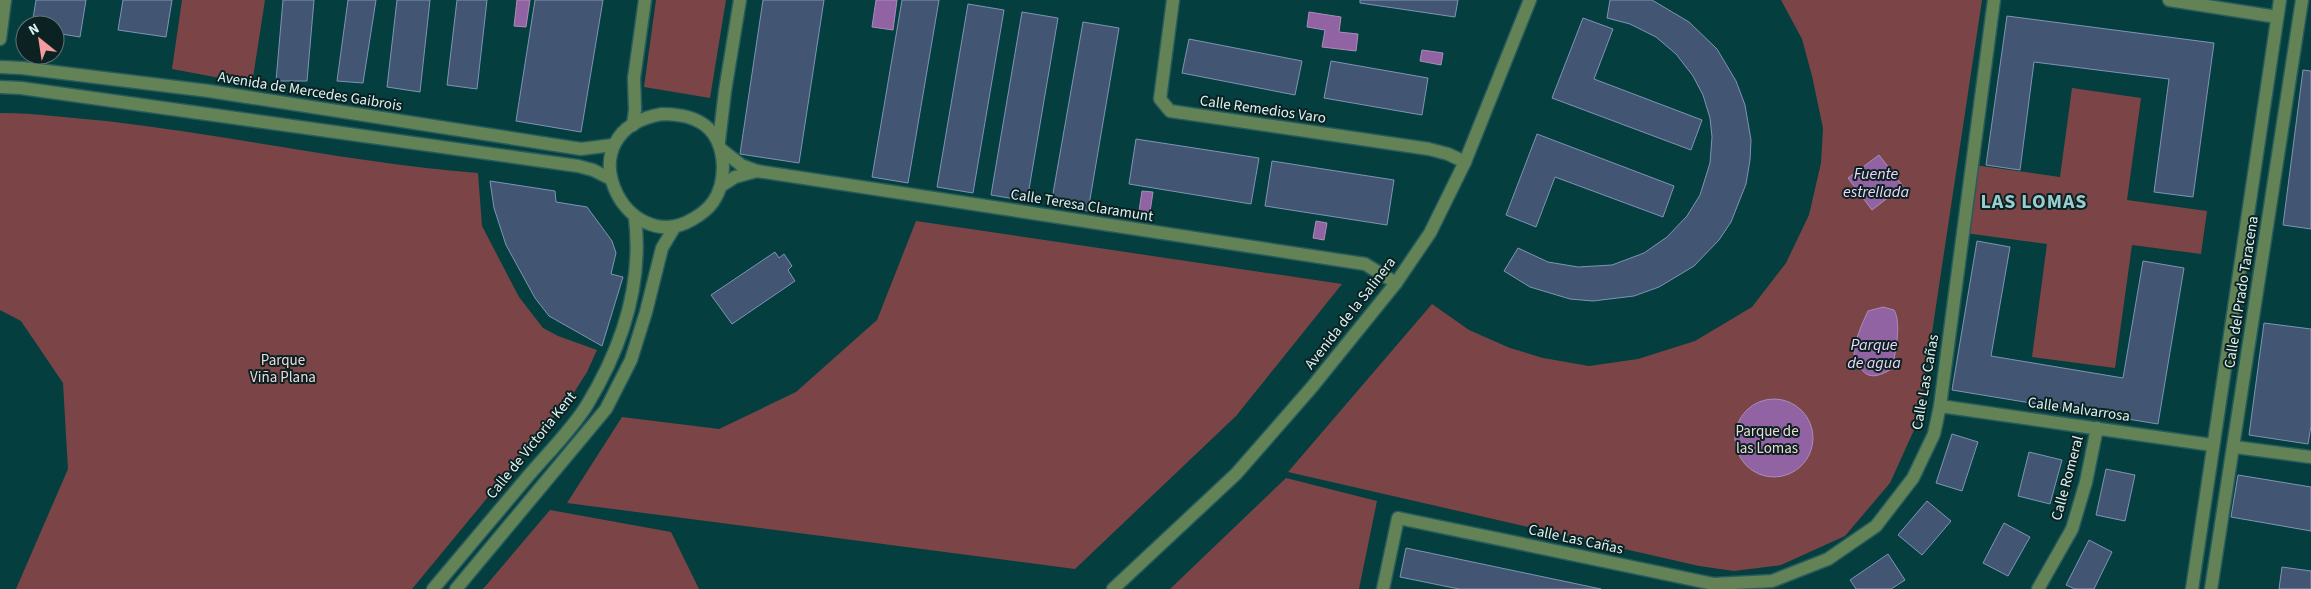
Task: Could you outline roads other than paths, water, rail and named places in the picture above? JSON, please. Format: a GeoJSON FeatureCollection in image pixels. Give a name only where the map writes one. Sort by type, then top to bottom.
{"type":"FeatureCollection","features":[{"type":"Feature","properties":{"kind":"street"},"geometry":{"type":"LineString","coordinates":[[0,39],[5,0]]}},
{"type":"Feature","properties":{"kind":"street"},"geometry":{"type":"LineString","coordinates":[[633,125],[635,110],[634,78],[645,0]]}},
{"type":"Feature","properties":{"kind":"street"},"geometry":{"type":"LineString","coordinates":[[721,146],[700,121],[676,114],[646,116],[620,134],[613,145],[609,166],[611,179],[617,194],[636,218],[663,228],[674,228],[700,215],[713,203],[721,186],[721,146],[725,91],[740,0]]}},
{"type":"Feature","properties":{"kind":"street","name":"Calle Remedios Varo"},"geometry":{"type":"LineString","coordinates":[[1173,0],[1160,99],[1170,112],[1429,149],[1448,154],[1464,162]]}},
{"type":"Feature","properties":{"kind":"street","name":"Avenida de la Salinera"},"geometry":{"type":"LineString","coordinates":[[1113,589],[1236,474],[1312,387],[1396,283],[1430,233],[1464,162],[1530,0]]}},
{"type":"Feature","properties":{"kind":"street","name":"Calle Las Cañas"},"geometry":{"type":"LineString","coordinates":[[1382,589],[1398,518],[1714,584],[1772,581],[1828,559],[1876,526],[1913,478],[1934,434],[1940,406],[1994,0]]}},
{"type":"Feature","properties":{"kind":"street"},"geometry":{"type":"LineString","coordinates":[[2169,0],[2277,17]]}},
{"type":"Feature","properties":{"kind":"street","name":"Calle del Prado Taracena"},"geometry":{"type":"LineString","coordinates":[[2192,589],[2280,0]]}},
{"type":"Feature","properties":{"kind":"street","name":"Calle del Prado Taracena"},"geometry":{"type":"LineString","coordinates":[[2211,589],[2305,21],[2302,0]]}},
{"type":"Feature","properties":{"kind":"street","name":"Avenida de Mercedes Gaibrois"},"geometry":{"type":"LineString","coordinates":[[0,67],[22,68],[209,91],[581,149],[613,145]]}},
{"type":"Feature","properties":{"kind":"street"},"geometry":{"type":"LineString","coordinates":[[0,87],[21,88],[206,113],[578,166],[593,170],[611,179]]}},
{"type":"Feature","properties":{"kind":"street","name":"Calle Teresa Claramunt"},"geometry":{"type":"LineString","coordinates":[[721,146],[742,165],[757,171],[1365,264],[1396,283]]}},
{"type":"Feature","properties":{"kind":"street","name":"Calle Teresa Claramunt"},"geometry":{"type":"LineString","coordinates":[[721,186],[735,177],[757,171]]}},
{"type":"Feature","properties":{"kind":"street","name":"Calle de Victoria Kent"},"geometry":{"type":"LineString","coordinates":[[433,589],[587,405],[613,354],[629,308],[637,267],[636,218]]}},
{"type":"Feature","properties":{"kind":"street"},"geometry":{"type":"LineString","coordinates":[[456,589],[606,409],[631,360],[646,312],[662,248],[674,228]]}},
{"type":"Feature","properties":{"kind":"street","name":"Calle Malvarrosa"},"geometry":{"type":"LineString","coordinates":[[1940,406],[2212,445]]}},
{"type":"Feature","properties":{"kind":"street","name":"Calle Romeral"},"geometry":{"type":"LineString","coordinates":[[2038,589],[2072,529],[2086,482],[2097,428]]}},
{"type":"Feature","properties":{"kind":"street"},"geometry":{"type":"LineString","coordinates":[[2235,446],[2311,457]]}},
{"type":"Feature","properties":{"kind":"water"},"geometry":{"type":"Polygon","coordinates":[[[517,0],[530,0],[526,27],[514,26],[517,0]]]}},
{"type":"Feature","properties":{"kind":"water"},"geometry":{"type":"Polygon","coordinates":[[[876,0],[897,0],[893,30],[872,27],[876,0]]]}},
{"type":"Feature","properties":{"kind":"water"},"geometry":{"type":"Polygon","coordinates":[[[1309,12],[1341,17],[1339,32],[1358,34],[1356,51],[1322,47],[1325,30],[1307,27],[1309,12]]]}},
{"type":"Feature","properties":{"kind":"water"},"geometry":{"type":"Polygon","coordinates":[[[1422,50],[1443,53],[1441,65],[1420,61],[1422,50]]]}},
{"type":"Feature","properties":{"kind":"water","name":"Fuente estrellada"},"geometry":{"type":"Polygon","coordinates":[[[1879,155],[1903,186],[1872,210],[1848,178],[1879,155]]]}},
{"type":"Feature","properties":{"kind":"water"},"geometry":{"type":"Polygon","coordinates":[[[1142,191],[1153,192],[1150,212],[1139,211],[1142,191]]]}},
{"type":"Feature","properties":{"kind":"water"},"geometry":{"type":"Polygon","coordinates":[[[1316,221],[1327,223],[1324,240],[1313,238],[1316,221]]]}},
{"type":"Feature","properties":{"kind":"water","name":"Parque de agua"},"geometry":{"type":"Polygon","coordinates":[[[1883,307],[1894,310],[1896,316],[1898,330],[1895,355],[1892,369],[1874,376],[1862,371],[1855,360],[1855,344],[1868,311],[1883,307]]]}},
{"type":"Feature","properties":{"kind":"water"},"geometry":{"type":"Polygon","coordinates":[[[1774,399],[1789,402],[1802,410],[1810,423],[1813,438],[1810,453],[1802,466],[1789,474],[1774,477],[1759,474],[1746,466],[1738,453],[1735,438],[1738,423],[1746,410],[1759,402],[1774,399]]]}},
{"type":"Feature","properties":{"kind":"district","name":"LAS LOMAS"},"geometry":{"type":"Point","coordinates":[2034,201]}},
{"type":"Feature","properties":{"kind":"park label","name":"Parque Viña Plana"},"geometry":{"type":"Point","coordinates":[283,368]}},
{"type":"Feature","properties":{"kind":"park label","name":"Parque de las Lomas"},"geometry":{"type":"Point","coordinates":[1767,440]}}]}
